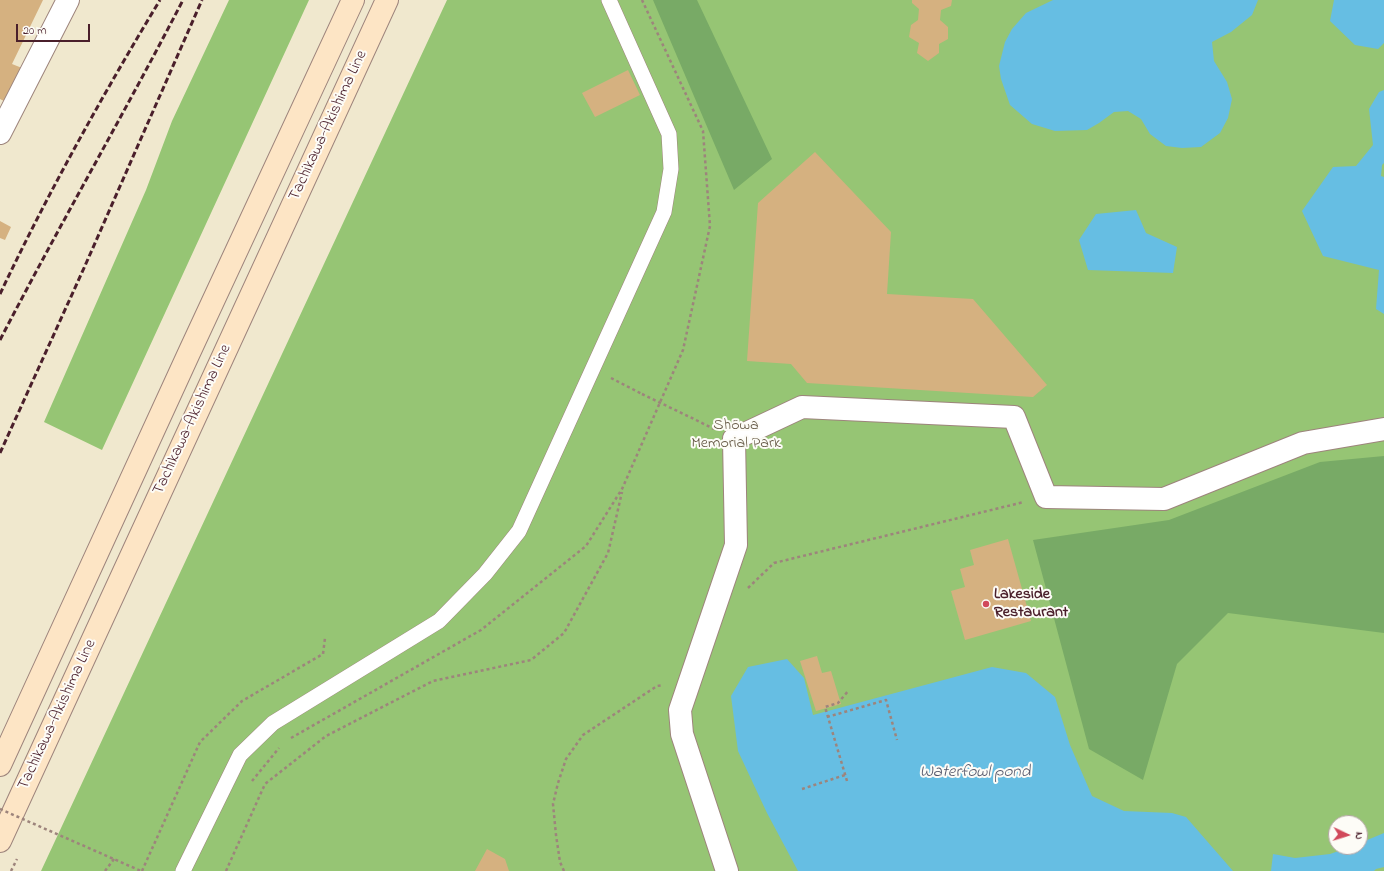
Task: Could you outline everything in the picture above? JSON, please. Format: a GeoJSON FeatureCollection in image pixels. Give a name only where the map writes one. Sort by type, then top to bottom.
{"type":"FeatureCollection","features":[{"type":"Feature","properties":{"kind":"main road","name":"Tachikawa-Akishima Line"},"geometry":{"type":"LineString","coordinates":[[0,766],[189,353],[353,0]]}},
{"type":"Feature","properties":{"kind":"main road","name":"Tachikawa-Akishima Line"},"geometry":{"type":"LineString","coordinates":[[0,841],[387,0]]}},
{"type":"Feature","properties":{"kind":"street"},"geometry":{"type":"LineString","coordinates":[[1,126],[68,0]]}},
{"type":"Feature","properties":{"kind":"street"},"geometry":{"type":"LineString","coordinates":[[727,871],[682,734],[680,710],[736,545],[734,439],[802,407],[1014,417],[1046,496],[1164,499],[1303,443],[1384,429]]}},
{"type":"Feature","properties":{"kind":"lane"},"geometry":{"type":"LineString","coordinates":[[183,871],[240,755],[273,723],[439,621],[485,574],[519,531],[664,212],[671,169],[669,134],[609,0]]}},
{"type":"Feature","properties":{"kind":"path"},"geometry":{"type":"LineString","coordinates":[[291,738],[481,630],[586,546],[622,489],[683,350],[710,226],[703,131],[642,0]]}},
{"type":"Feature","properties":{"kind":"path"},"geometry":{"type":"LineString","coordinates":[[592,369],[696,420]]}},
{"type":"Feature","properties":{"kind":"path"},"geometry":{"type":"LineString","coordinates":[[226,871],[265,784],[326,736],[433,681],[531,660],[564,633],[608,553],[622,489]]}},
{"type":"Feature","properties":{"kind":"path"},"geometry":{"type":"LineString","coordinates":[[747,589],[774,563],[1046,496]]}},
{"type":"Feature","properties":{"kind":"path"},"geometry":{"type":"LineString","coordinates":[[564,871],[560,862],[553,804],[566,759],[584,735],[657,686],[690,680]]}},
{"type":"Feature","properties":{"kind":"path"},"geometry":{"type":"LineString","coordinates":[[847,780],[824,707],[838,703],[848,690]]}},
{"type":"Feature","properties":{"kind":"path"},"geometry":{"type":"LineString","coordinates":[[827,717],[886,700],[897,740]]}},
{"type":"Feature","properties":{"kind":"path"},"geometry":{"type":"LineString","coordinates":[[250,783],[284,742]]}},
{"type":"Feature","properties":{"kind":"path"},"geometry":{"type":"LineString","coordinates":[[802,789],[845,775]]}},
{"type":"Feature","properties":{"kind":"path"},"geometry":{"type":"LineString","coordinates":[[0,809],[141,871]]}},
{"type":"Feature","properties":{"kind":"path"},"geometry":{"type":"LineString","coordinates":[[105,871],[114,859]]}},
{"type":"Feature","properties":{"kind":"green space"},"geometry":{"type":"Polygon","coordinates":[[[229,0],[309,0],[102,450],[44,422],[146,190],[172,121],[229,0]]]}},
{"type":"Feature","properties":{"kind":"green space","name":"Shōwa Memorial Park"},"geometry":{"type":"Polygon","coordinates":[[[447,0],[1384,0],[1384,871],[41,871],[447,0]]]}},
{"type":"Feature","properties":{"kind":"green space"},"geometry":{"type":"Polygon","coordinates":[[[653,0],[697,0],[772,159],[734,190],[653,0]]]}},
{"type":"Feature","properties":{"kind":"green space"},"geometry":{"type":"Polygon","coordinates":[[[1384,456],[1384,633],[1228,613],[1177,664],[1143,780],[1089,749],[1033,540],[1169,520],[1320,462],[1384,456]]]}},
{"type":"Feature","properties":{"kind":"water"},"geometry":{"type":"Polygon","coordinates":[[[1053,0],[1258,0],[1252,15],[1231,32],[1212,42],[1214,61],[1227,82],[1232,99],[1228,118],[1220,133],[1201,147],[1182,148],[1166,146],[1150,134],[1141,119],[1128,111],[1114,112],[1087,130],[1055,131],[1032,124],[1010,105],[1001,79],[999,66],[1005,42],[1012,29],[1026,13],[1053,0]]]}},
{"type":"Feature","properties":{"kind":"water"},"geometry":{"type":"Polygon","coordinates":[[[1334,0],[1384,0],[1384,43],[1378,49],[1355,45],[1330,21],[1334,0]]]}},
{"type":"Feature","properties":{"kind":"water"},"geometry":{"type":"Polygon","coordinates":[[[1384,90],[1384,163],[1382,165],[1381,176],[1384,177],[1384,314],[1376,309],[1379,270],[1323,256],[1302,211],[1333,167],[1356,166],[1373,145],[1369,109],[1379,92],[1384,90]]]}},
{"type":"Feature","properties":{"kind":"water"},"geometry":{"type":"Polygon","coordinates":[[[1136,210],[1146,233],[1177,247],[1173,273],[1088,270],[1079,240],[1096,214],[1136,210]]]}},
{"type":"Feature","properties":{"kind":"water","name":"Waterfowl pond"},"geometry":{"type":"Polygon","coordinates":[[[787,659],[804,678],[813,715],[992,667],[1026,673],[1055,697],[1070,745],[1092,796],[1124,811],[1172,813],[1186,817],[1233,871],[798,871],[767,813],[738,751],[731,696],[748,667],[787,659]]]}},
{"type":"Feature","properties":{"kind":"water"},"geometry":{"type":"Polygon","coordinates":[[[1384,833],[1384,867],[1374,871],[1271,871],[1273,854],[1295,858],[1328,854],[1368,855],[1368,840],[1384,833]]]}},
{"type":"Feature","properties":{"kind":"building"},"geometry":{"type":"Polygon","coordinates":[[[0,0],[43,0],[12,64],[27,70],[10,104],[0,99],[0,0]]]}},
{"type":"Feature","properties":{"kind":"building"},"geometry":{"type":"Polygon","coordinates":[[[912,0],[952,0],[951,6],[941,10],[940,20],[948,27],[948,39],[939,44],[939,53],[928,61],[917,53],[919,43],[909,37],[911,25],[918,20],[919,9],[912,3],[912,0]]]}},
{"type":"Feature","properties":{"kind":"building"},"geometry":{"type":"Polygon","coordinates":[[[628,70],[640,95],[595,117],[582,93],[628,70]]]}},
{"type":"Feature","properties":{"kind":"building"},"geometry":{"type":"Polygon","coordinates":[[[815,152],[891,232],[887,294],[973,299],[1047,385],[1033,397],[807,383],[791,364],[747,361],[758,203],[815,152]]]}},
{"type":"Feature","properties":{"kind":"building"},"geometry":{"type":"Polygon","coordinates":[[[0,221],[11,227],[5,240],[0,238],[0,221]]]}},
{"type":"Feature","properties":{"kind":"building"},"geometry":{"type":"Polygon","coordinates":[[[1008,539],[1031,621],[965,640],[951,591],[965,587],[960,569],[974,565],[970,550],[1008,539]]]}},
{"type":"Feature","properties":{"kind":"building"},"geometry":{"type":"Polygon","coordinates":[[[817,656],[822,673],[831,671],[841,704],[816,711],[800,661],[817,656]]]}},
{"type":"Feature","properties":{"kind":"building"},"geometry":{"type":"Polygon","coordinates":[[[487,849],[505,859],[509,871],[475,871],[487,849]]]}},
{"type":"Feature","properties":{"kind":"railway"},"geometry":{"type":"LineString","coordinates":[[0,294],[18,256],[76,145],[160,0]]}},
{"type":"Feature","properties":{"kind":"railway"},"geometry":{"type":"LineString","coordinates":[[0,340],[183,0]]}},
{"type":"Feature","properties":{"kind":"railway"},"geometry":{"type":"LineString","coordinates":[[0,453],[84,268],[202,0]]}},
{"type":"Feature","properties":{"kind":"place","name":"Lakeside Restaurant"},"geometry":{"type":"Point","coordinates":[986,604]}}]}
